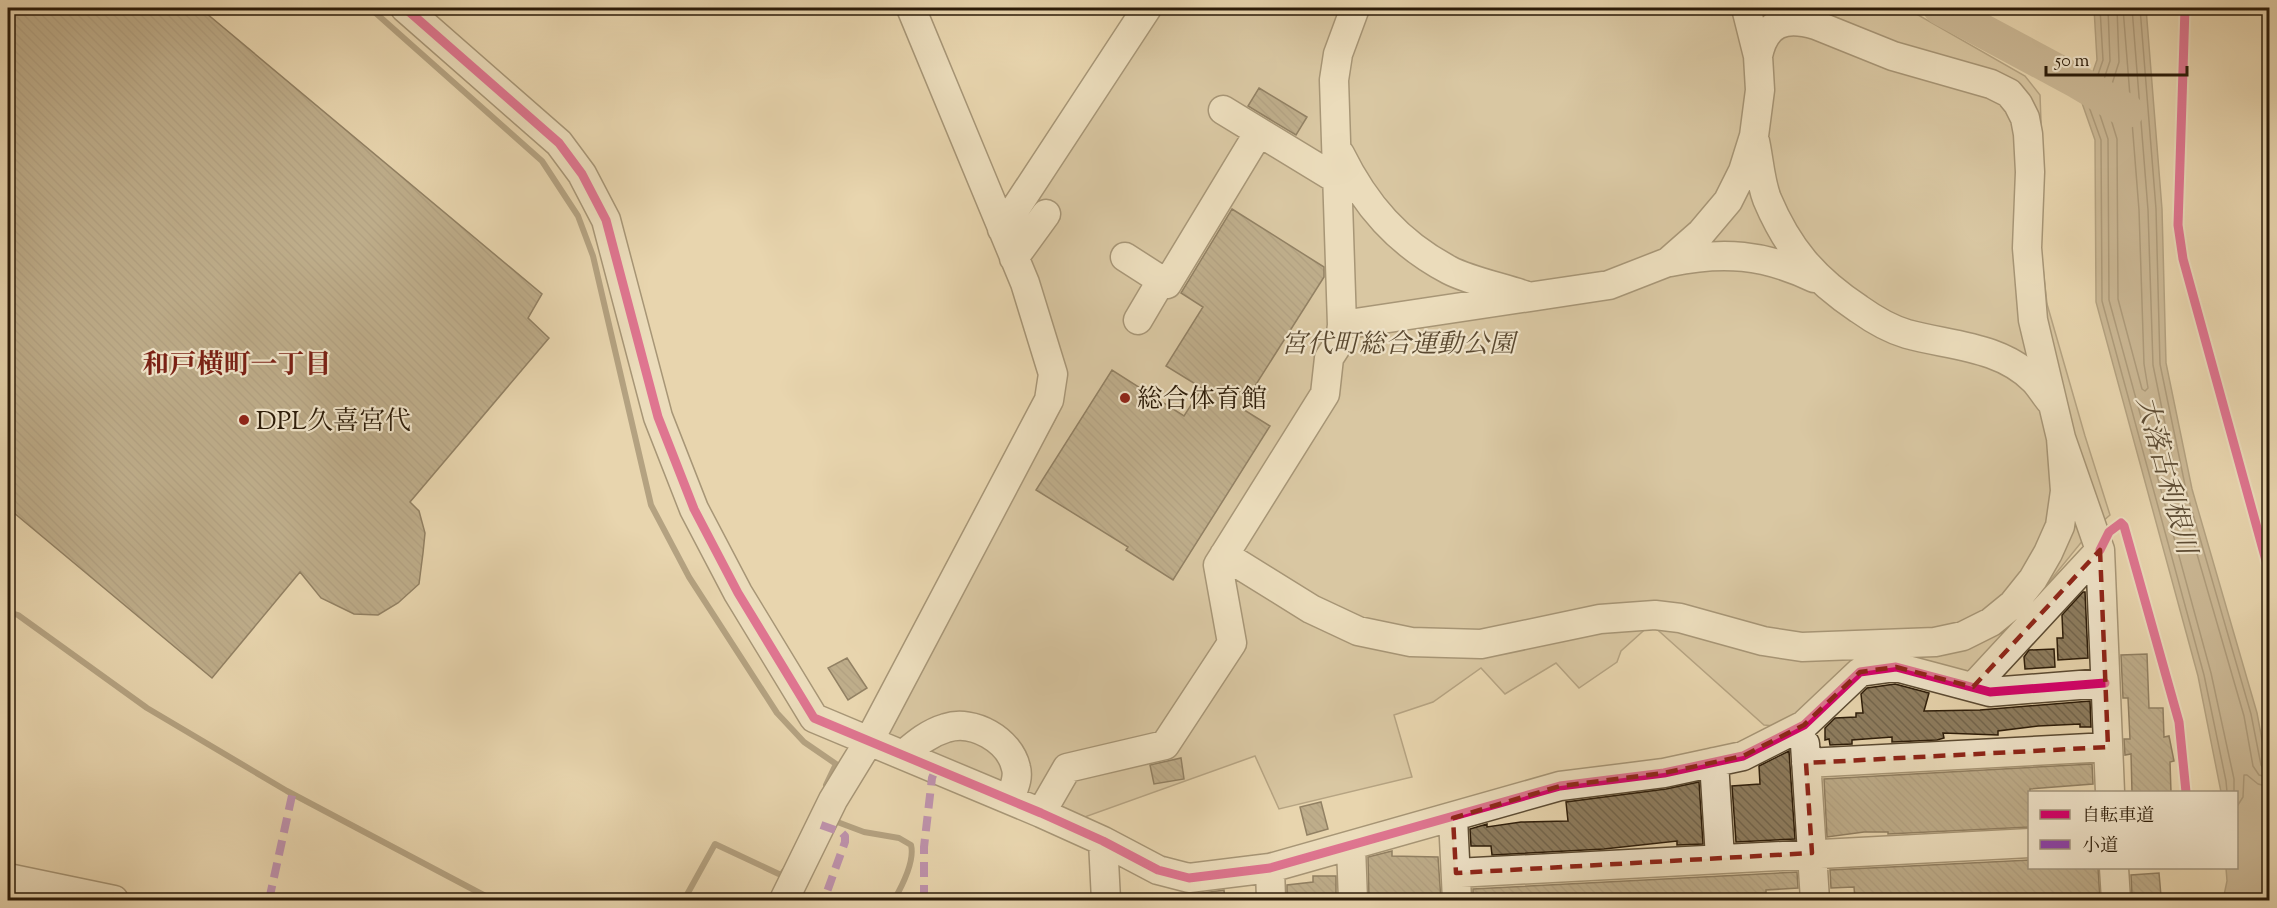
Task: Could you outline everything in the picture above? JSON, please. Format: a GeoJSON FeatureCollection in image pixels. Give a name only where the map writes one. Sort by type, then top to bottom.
{"type":"FeatureCollection","features":[{"type":"Feature","properties":{"kind":"street"},"geometry":{"type":"LineString","coordinates":[[405,8],[559,143],[582,174],[606,220],[658,417],[694,509],[738,593],[814,718],[1103,841],[1190,889],[1351,847],[1560,786],[1664,773],[1743,756],[1804,725],[1860,672],[1896,667],[1990,692],[2105,683]]}},
{"type":"Feature","properties":{"kind":"street"},"geometry":{"type":"LineString","coordinates":[[784,900],[833,800],[869,741],[1049,400],[1053,374],[1025,283],[911,8]]}},
{"type":"Feature","properties":{"kind":"street"},"geometry":{"type":"LineString","coordinates":[[1002,229],[1147,8]]}},
{"type":"Feature","properties":{"kind":"street"},"geometry":{"type":"LineString","coordinates":[[1041,813],[1067,768],[1165,745],[1232,643],[1218,565],[1325,394],[1329,358],[1340,341],[1342,325],[1334,80],[1338,54],[1355,8]]}},
{"type":"Feature","properties":{"kind":"street"},"geometry":{"type":"LineString","coordinates":[[1668,262],[1701,233],[1728,201],[1743,171],[1754,136],[1760,90],[1758,56],[1746,8]]}},
{"type":"Feature","properties":{"kind":"street"},"geometry":{"type":"LineString","coordinates":[[1788,8],[1816,26]]}},
{"type":"Feature","properties":{"kind":"street"},"geometry":{"type":"LineString","coordinates":[[1758,56],[1762,39],[1772,27],[1786,22],[1799,21],[1893,56],[1991,84],[2009,93],[2025,118],[2030,172],[2028,248],[2033,320],[2061,438],[2100,550],[2110,791]]}},
{"type":"Feature","properties":{"kind":"street"},"geometry":{"type":"LineString","coordinates":[[1223,110],[1338,180]]}},
{"type":"Feature","properties":{"kind":"street"},"geometry":{"type":"LineString","coordinates":[[1125,257],[1167,284],[1259,132]]}},
{"type":"Feature","properties":{"kind":"street"},"geometry":{"type":"LineString","coordinates":[[1754,136],[1766,197],[1791,246],[1819,280]]}},
{"type":"Feature","properties":{"kind":"street"},"geometry":{"type":"LineString","coordinates":[[1336,147],[1355,184],[1380,217],[1406,242],[1450,271],[1529,297]]}},
{"type":"Feature","properties":{"kind":"street"},"geometry":{"type":"LineString","coordinates":[[1014,258],[1046,214]]}},
{"type":"Feature","properties":{"kind":"street"},"geometry":{"type":"LineString","coordinates":[[1342,325],[1609,285],[1668,262],[1703,255],[1739,256],[1789,266],[1819,280],[1871,317],[1904,333],[1945,343],[2001,348],[2017,345],[2027,336],[2033,320]]}},
{"type":"Feature","properties":{"kind":"street"},"geometry":{"type":"LineString","coordinates":[[1138,320],[1161,281]]}},
{"type":"Feature","properties":{"kind":"street"},"geometry":{"type":"LineString","coordinates":[[1974,347],[2006,359],[2034,380],[2052,403]]}},
{"type":"Feature","properties":{"kind":"street"},"geometry":{"type":"LineString","coordinates":[[1224,555],[1311,609],[1358,631],[1411,642],[1481,644],[1600,619],[1655,615],[1680,618],[1763,641],[1802,647],[1935,642],[1963,636],[1991,622],[2013,604],[2033,579],[2060,526],[2066,490],[2061,438]]}},
{"type":"Feature","properties":{"kind":"street"},"geometry":{"type":"LineString","coordinates":[[1973,687],[2100,550]]}},
{"type":"Feature","properties":{"kind":"street"},"geometry":{"type":"LineString","coordinates":[[1804,725],[1815,900]]}},
{"type":"Feature","properties":{"kind":"street"},"geometry":{"type":"LineString","coordinates":[[903,754],[924,737],[948,727],[965,726],[982,730],[998,740],[1016,766],[1017,780],[1010,800]]}},
{"type":"Feature","properties":{"kind":"street"},"geometry":{"type":"LineString","coordinates":[[1806,763],[2108,747]]}},
{"type":"Feature","properties":{"kind":"street"},"geometry":{"type":"LineString","coordinates":[[1714,762],[1720,858]]}},
{"type":"Feature","properties":{"kind":"street"},"geometry":{"type":"LineString","coordinates":[[1453,818],[1457,900]]}},
{"type":"Feature","properties":{"kind":"street"},"geometry":{"type":"LineString","coordinates":[[1103,841],[1106,900]]}},
{"type":"Feature","properties":{"kind":"street"},"geometry":{"type":"LineString","coordinates":[[1456,873],[2028,843]]}},
{"type":"Feature","properties":{"kind":"street"},"geometry":{"type":"LineString","coordinates":[[1351,847],[1353,900]]}},
{"type":"Feature","properties":{"kind":"street"},"geometry":{"type":"LineString","coordinates":[[1270,868],[1271,900]]}},
{"type":"Feature","properties":{"kind":"street"},"geometry":{"type":"LineString","coordinates":[[2114,869],[2116,900]]}},
{"type":"Feature","properties":{"kind":"street"},"geometry":{"type":"LineString","coordinates":[[8,878],[114,900]]}},
{"type":"Feature","properties":{"kind":"highlighted area"},"geometry":{"type":"Polygon","coordinates":[[[2100,550],[2108,747],[1806,763],[1812,853],[1456,873],[1453,818],[1560,786],[1664,773],[1743,756],[1804,725],[1860,672],[1896,667],[1973,687],[2100,550]]]}},
{"type":"Feature","properties":{"kind":"green space","name":"宮代町総合運動公園"},"geometry":{"type":"Polygon","coordinates":[[[1156,8],[1906,8],[2025,76],[2040,95],[2041,122],[2035,196],[2047,304],[2110,515],[2088,534],[1971,678],[1897,659],[1785,727],[1764,725],[1651,624],[1621,651],[1617,662],[1579,688],[1556,663],[1505,694],[1481,668],[1433,702],[1394,715],[1412,777],[1279,809],[1255,756],[1082,818],[887,734],[886,724],[1055,420],[1065,385],[1011,228],[1156,8]]]}},
{"type":"Feature","properties":{"kind":"water","name":"大落古利根川"},"geometry":{"type":"Polygon","coordinates":[[[2094,8],[2146,8],[2162,209],[2166,363],[2192,489],[2257,713],[2269,777],[2269,900],[2223,900],[2227,881],[2226,869],[2238,869],[2238,791],[2221,791],[2198,676],[2096,302],[2095,140],[2082,103],[2097,60],[2094,8]]]}},
{"type":"Feature","properties":{"kind":"building","name":"DPL久喜宮代"},"geometry":{"type":"Polygon","coordinates":[[[8,8],[200,8],[542,294],[528,318],[549,338],[410,502],[419,511],[425,533],[423,553],[419,584],[398,603],[378,615],[354,614],[321,598],[300,572],[212,678],[8,508],[8,8]]]}},
{"type":"Feature","properties":{"kind":"building"},"geometry":{"type":"Polygon","coordinates":[[[1259,88],[1307,117],[1296,135],[1248,106],[1259,88]]]}},
{"type":"Feature","properties":{"kind":"building","name":"総合体育館"},"geometry":{"type":"Polygon","coordinates":[[[1232,209],[1324,267],[1324,277],[1241,408],[1270,426],[1173,580],[1126,550],[1128,547],[1036,490],[1112,370],[1184,416],[1202,388],[1166,366],[1203,307],[1181,293],[1232,209]]]}},
{"type":"Feature","properties":{"kind":"building"},"geometry":{"type":"Polygon","coordinates":[[[2085,592],[2088,658],[2058,660],[2057,638],[2063,638],[2062,615],[2085,592]]]}},
{"type":"Feature","properties":{"kind":"building"},"geometry":{"type":"Polygon","coordinates":[[[2054,649],[2055,667],[2025,669],[2024,657],[2029,650],[2054,649]]]}},
{"type":"Feature","properties":{"kind":"building"},"geometry":{"type":"Polygon","coordinates":[[[2147,654],[2149,708],[2163,708],[2164,737],[2169,736],[2174,761],[2170,762],[2171,791],[2132,791],[2131,754],[2125,755],[2124,739],[2130,739],[2128,698],[2123,698],[2121,655],[2147,654]]]}},
{"type":"Feature","properties":{"kind":"building"},"geometry":{"type":"Polygon","coordinates":[[[847,658],[867,688],[848,700],[828,668],[847,658]]]}},
{"type":"Feature","properties":{"kind":"building"},"geometry":{"type":"Polygon","coordinates":[[[1895,684],[1929,693],[1924,711],[1980,710],[2090,701],[2091,727],[2080,727],[2080,724],[2038,726],[1998,731],[1998,735],[1943,733],[1944,738],[1937,740],[1892,742],[1892,737],[1852,740],[1852,744],[1830,745],[1829,739],[1825,740],[1825,728],[1835,718],[1856,717],[1856,713],[1863,713],[1861,694],[1867,688],[1895,684]]]}},
{"type":"Feature","properties":{"kind":"building"},"geometry":{"type":"Polygon","coordinates":[[[1789,751],[1795,839],[1736,842],[1732,786],[1760,784],[1759,766],[1789,751]]]}},
{"type":"Feature","properties":{"kind":"building"},"geometry":{"type":"Polygon","coordinates":[[[1181,758],[1184,779],[1154,784],[1150,765],[1181,758]]]}},
{"type":"Feature","properties":{"kind":"building"},"geometry":{"type":"Polygon","coordinates":[[[2092,764],[2093,784],[2030,789],[2028,791],[2028,827],[1888,834],[1888,832],[1864,832],[1827,837],[1824,779],[2092,764]]]}},
{"type":"Feature","properties":{"kind":"building"},"geometry":{"type":"Polygon","coordinates":[[[1699,782],[1703,844],[1677,845],[1677,841],[1604,849],[1492,855],[1491,846],[1471,846],[1470,829],[1487,824],[1487,827],[1521,822],[1568,821],[1566,802],[1666,789],[1699,782]]]}},
{"type":"Feature","properties":{"kind":"building"},"geometry":{"type":"Polygon","coordinates":[[[1321,802],[1328,829],[1307,835],[1300,807],[1321,802]]]}},
{"type":"Feature","properties":{"kind":"building"},"geometry":{"type":"Polygon","coordinates":[[[1392,851],[1392,856],[1438,857],[1441,900],[1369,900],[1368,857],[1392,851]]]}},
{"type":"Feature","properties":{"kind":"building"},"geometry":{"type":"Polygon","coordinates":[[[2028,860],[2028,869],[2098,869],[2100,900],[1855,900],[1854,887],[1831,888],[1830,870],[2028,860]]]}},
{"type":"Feature","properties":{"kind":"building"},"geometry":{"type":"Polygon","coordinates":[[[1797,872],[1798,888],[1766,890],[1766,893],[1673,895],[1673,899],[1473,900],[1473,889],[1797,872]]]}},
{"type":"Feature","properties":{"kind":"building"},"geometry":{"type":"Polygon","coordinates":[[[2159,873],[2161,896],[2132,895],[2131,875],[2159,873]]]}},
{"type":"Feature","properties":{"kind":"building"},"geometry":{"type":"Polygon","coordinates":[[[1313,876],[1336,876],[1336,900],[1287,900],[1287,885],[1313,882],[1313,876]]]}},
{"type":"Feature","properties":{"kind":"building"},"geometry":{"type":"Polygon","coordinates":[[[1224,890],[1225,900],[1197,900],[1196,894],[1224,890]]]}},
{"type":"Feature","properties":{"kind":"waterway"},"geometry":{"type":"LineString","coordinates":[[370,8],[542,161],[578,216],[593,256],[651,505],[689,577],[777,713],[804,742],[836,764],[826,785]]}},
{"type":"Feature","properties":{"kind":"waterway"},"geometry":{"type":"LineString","coordinates":[[1940,8],[2127,111]]}},
{"type":"Feature","properties":{"kind":"waterway"},"geometry":{"type":"LineString","coordinates":[[8,612],[18,615],[147,708],[287,791],[493,900]]}},
{"type":"Feature","properties":{"kind":"waterway"},"geometry":{"type":"LineString","coordinates":[[832,820],[864,832],[899,838],[911,845],[909,866],[894,900]]}},
{"type":"Feature","properties":{"kind":"waterway"},"geometry":{"type":"LineString","coordinates":[[684,900],[715,844],[781,875],[784,871]]}},
{"type":"Feature","properties":{"kind":"marked path"},"geometry":{"type":"LineString","coordinates":[[924,900],[924,847],[932,778],[936,768]]}},
{"type":"Feature","properties":{"kind":"marked path"},"geometry":{"type":"LineString","coordinates":[[269,900],[293,791]]}},
{"type":"Feature","properties":{"kind":"marked path"},"geometry":{"type":"LineString","coordinates":[[821,825],[841,832],[845,836],[845,842],[824,900]]}},
{"type":"Feature","properties":{"kind":"cycle path"},"geometry":{"type":"LineString","coordinates":[[405,8],[559,143],[582,174],[606,220],[658,417],[694,509],[738,593],[814,718],[1041,813],[1103,841],[1158,870],[1189,878],[1270,868],[1560,786],[1664,773],[1743,756],[1804,725],[1860,672],[1896,667],[1990,692],[2105,683]]}},
{"type":"Feature","properties":{"kind":"cycle path"},"geometry":{"type":"LineString","coordinates":[[2185,8],[2178,225],[2183,259],[2270,575]]}},
{"type":"Feature","properties":{"kind":"cycle path"},"geometry":{"type":"LineString","coordinates":[[2100,550],[2109,532],[2121,523],[2124,526],[2179,722],[2186,791]]}},
{"type":"Feature","properties":{"kind":"place","name":"総合体育館"},"geometry":{"type":"Point","coordinates":[1125,398]}},
{"type":"Feature","properties":{"kind":"place","name":"DPL久喜宮代"},"geometry":{"type":"Point","coordinates":[244,420]}},
{"type":"Feature","properties":{"kind":"district","name":"和戸横町一丁目"},"geometry":{"type":"Point","coordinates":[237,364]}}]}
